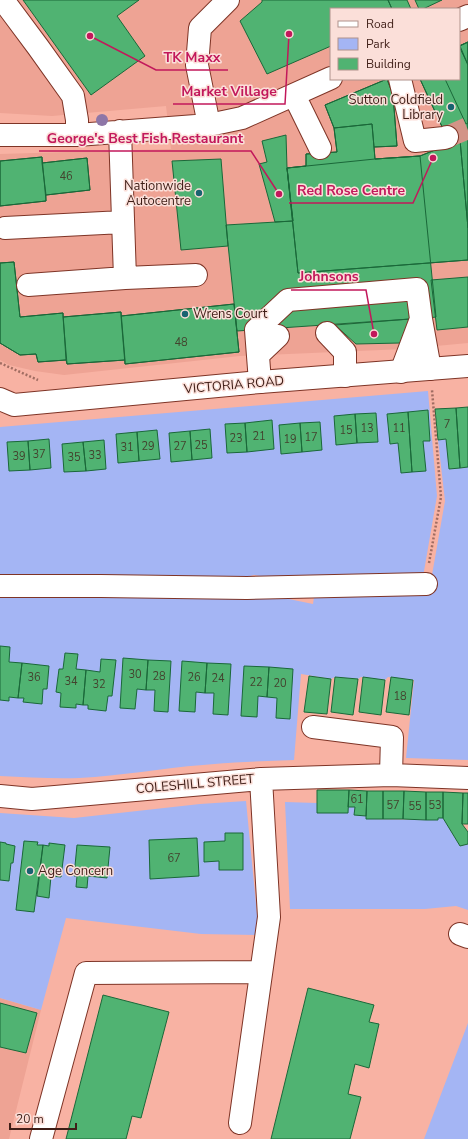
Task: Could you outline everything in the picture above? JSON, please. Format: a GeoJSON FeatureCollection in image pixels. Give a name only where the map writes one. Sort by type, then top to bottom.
{"type":"FeatureCollection","features":[{"type":"Feature","properties":{"kind":"street"},"geometry":{"type":"LineString","coordinates":[[3,0],[72,96],[77,120],[77,135]]}},
{"type":"Feature","properties":{"kind":"street"},"geometry":{"type":"LineString","coordinates":[[209,125],[197,65],[200,28],[228,0]]}},
{"type":"Feature","properties":{"kind":"street"},"geometry":{"type":"LineString","coordinates":[[0,135],[77,135],[209,125],[242,118],[330,78]]}},
{"type":"Feature","properties":{"kind":"street"},"geometry":{"type":"LineString","coordinates":[[400,80],[415,141],[447,137]]}},
{"type":"Feature","properties":{"kind":"street"},"geometry":{"type":"LineString","coordinates":[[294,95],[320,148]]}},
{"type":"Feature","properties":{"kind":"street"},"geometry":{"type":"LineString","coordinates":[[120,131],[125,278]]}},
{"type":"Feature","properties":{"kind":"street"},"geometry":{"type":"LineString","coordinates":[[5,228],[123,222]]}},
{"type":"Feature","properties":{"kind":"street"},"geometry":{"type":"LineString","coordinates":[[28,285],[125,278],[196,275]]}},
{"type":"Feature","properties":{"kind":"street"},"geometry":{"type":"LineString","coordinates":[[260,382],[256,330],[288,300],[417,289],[430,369]]}},
{"type":"Feature","properties":{"kind":"street"},"geometry":{"type":"LineString","coordinates":[[401,372],[421,319]]}},
{"type":"Feature","properties":{"kind":"street"},"geometry":{"type":"LineString","coordinates":[[327,333],[345,352],[345,376]]}},
{"type":"Feature","properties":{"kind":"street"},"geometry":{"type":"LineString","coordinates":[[258,355],[278,336]]}},
{"type":"Feature","properties":{"kind":"street","name":"VICTORIA ROAD"},"geometry":{"type":"LineString","coordinates":[[4,404],[468,366]]}},
{"type":"Feature","properties":{"kind":"street"},"geometry":{"type":"LineString","coordinates":[[0,586],[247,588],[426,584]]}},
{"type":"Feature","properties":{"kind":"street"},"geometry":{"type":"LineString","coordinates":[[313,727],[392,737],[391,775]]}},
{"type":"Feature","properties":{"kind":"street","name":"COLESHILL STREET"},"geometry":{"type":"LineString","coordinates":[[0,796],[32,799],[261,778],[391,775],[468,778]]}},
{"type":"Feature","properties":{"kind":"street"},"geometry":{"type":"LineString","coordinates":[[240,1122],[269,917],[261,778]]}},
{"type":"Feature","properties":{"kind":"street"},"geometry":{"type":"LineString","coordinates":[[41,1139],[86,973],[262,972]]}},
{"type":"Feature","properties":{"kind":"path"},"geometry":{"type":"LineString","coordinates":[[426,584],[441,497],[430,369]]}},
{"type":"Feature","properties":{"kind":"shaded area"},"geometry":{"type":"Polygon","coordinates":[[[0,0],[468,0],[468,343],[404,349],[240,356],[64,375],[35,371],[9,365],[0,360],[0,154],[171,149],[166,106],[52,116],[0,113],[0,0]]]}},
{"type":"Feature","properties":{"kind":"shaded area"},"geometry":{"type":"Polygon","coordinates":[[[0,998],[41,1010],[9,1139],[0,1139],[0,998]]]}},
{"type":"Feature","properties":{"kind":"green space"},"geometry":{"type":"Polygon","coordinates":[[[428,391],[437,496],[423,577],[283,580],[254,575],[227,582],[146,576],[0,576],[0,427],[428,391]]]}},
{"type":"Feature","properties":{"kind":"green space"},"geometry":{"type":"Polygon","coordinates":[[[446,439],[449,469],[468,467],[468,760],[406,758],[414,680],[388,677],[385,680],[361,677],[358,679],[335,677],[331,679],[301,674],[294,760],[214,764],[110,776],[79,778],[0,776],[0,594],[211,599],[211,593],[274,596],[313,604],[314,597],[429,592],[445,501],[438,440],[446,439]]]}},
{"type":"Feature","properties":{"kind":"green space"},"geometry":{"type":"Polygon","coordinates":[[[246,801],[259,935],[201,934],[66,918],[41,1010],[0,998],[0,813],[74,818],[200,804],[246,801]]]}},
{"type":"Feature","properties":{"kind":"green space"},"geometry":{"type":"Polygon","coordinates":[[[285,802],[317,803],[317,813],[348,813],[348,807],[355,807],[355,815],[366,816],[366,819],[437,820],[438,818],[443,818],[460,846],[468,844],[468,910],[456,906],[425,909],[290,909],[285,802]]]}},
{"type":"Feature","properties":{"kind":"green space"},"geometry":{"type":"Polygon","coordinates":[[[468,1023],[468,1139],[424,1139],[468,1023]]]}},
{"type":"Feature","properties":{"kind":"building"},"geometry":{"type":"Polygon","coordinates":[[[23,0],[139,0],[117,16],[145,56],[91,95],[23,0]]]}},
{"type":"Feature","properties":{"kind":"building"},"geometry":{"type":"Polygon","coordinates":[[[262,0],[388,0],[392,8],[330,8],[330,46],[267,74],[240,21],[262,2],[262,0]]]}},
{"type":"Feature","properties":{"kind":"building"},"geometry":{"type":"Polygon","coordinates":[[[388,0],[407,0],[411,8],[392,8],[388,0]]]}},
{"type":"Feature","properties":{"kind":"building"},"geometry":{"type":"Polygon","coordinates":[[[415,0],[442,0],[425,8],[419,8],[415,0]]]}},
{"type":"Feature","properties":{"kind":"building","name":"Sutton Coldfield Library"},"geometry":{"type":"Polygon","coordinates":[[[468,42],[468,136],[450,144],[420,80],[460,80],[460,46],[468,42]]]}},
{"type":"Feature","properties":{"kind":"building"},"geometry":{"type":"Polygon","coordinates":[[[468,42],[468,260],[298,273],[287,168],[306,166],[306,154],[337,152],[334,128],[325,105],[387,80],[393,95],[397,146],[374,147],[375,159],[420,156],[450,144],[420,80],[460,80],[460,46],[468,42]]]}},
{"type":"Feature","properties":{"kind":"building"},"geometry":{"type":"Polygon","coordinates":[[[468,42],[468,65],[460,46],[468,42]]]}},
{"type":"Feature","properties":{"kind":"building"},"geometry":{"type":"Polygon","coordinates":[[[460,48],[468,65],[468,123],[466,124],[445,80],[460,80],[460,48]]]}},
{"type":"Feature","properties":{"kind":"building"},"geometry":{"type":"Polygon","coordinates":[[[387,80],[393,95],[397,146],[374,147],[372,124],[334,128],[325,105],[387,80]]]}},
{"type":"Feature","properties":{"kind":"building"},"geometry":{"type":"Polygon","coordinates":[[[372,124],[375,159],[420,156],[436,317],[237,331],[226,225],[293,221],[287,168],[306,166],[306,154],[337,152],[334,128],[372,124]]]}},
{"type":"Feature","properties":{"kind":"building"},"geometry":{"type":"Polygon","coordinates":[[[286,135],[287,168],[293,221],[275,222],[259,164],[267,162],[262,141],[286,135]]]}},
{"type":"Feature","properties":{"kind":"building"},"geometry":{"type":"Polygon","coordinates":[[[468,136],[468,228],[460,140],[468,136]]]}},
{"type":"Feature","properties":{"kind":"building"},"geometry":{"type":"Polygon","coordinates":[[[460,140],[468,228],[468,260],[298,273],[287,168],[420,156],[460,140]]]}},
{"type":"Feature","properties":{"kind":"building"},"geometry":{"type":"Polygon","coordinates":[[[42,157],[46,201],[0,206],[0,161],[42,157]]]}},
{"type":"Feature","properties":{"kind":"building"},"geometry":{"type":"Polygon","coordinates":[[[42,157],[42,163],[87,158],[90,190],[46,195],[46,201],[0,206],[0,161],[42,157]]]}},
{"type":"Feature","properties":{"kind":"building"},"geometry":{"type":"Polygon","coordinates":[[[87,158],[90,190],[46,195],[42,163],[87,158]]]}},
{"type":"Feature","properties":{"kind":"building","name":"Nationwide Autocentre"},"geometry":{"type":"Polygon","coordinates":[[[221,159],[228,246],[181,250],[172,161],[221,159]]]}},
{"type":"Feature","properties":{"kind":"building"},"geometry":{"type":"Polygon","coordinates":[[[14,262],[20,317],[63,313],[66,360],[38,362],[36,354],[20,355],[0,343],[0,263],[14,262]]]}},
{"type":"Feature","properties":{"kind":"building","name":"Wrens Court"},"geometry":{"type":"Polygon","coordinates":[[[14,262],[20,317],[63,313],[63,317],[121,312],[121,316],[234,304],[239,352],[125,364],[125,360],[67,364],[66,360],[38,362],[36,354],[20,355],[0,343],[0,263],[14,262]]]}},
{"type":"Feature","properties":{"kind":"building"},"geometry":{"type":"Polygon","coordinates":[[[468,277],[468,327],[437,330],[431,280],[468,277]]]}},
{"type":"Feature","properties":{"kind":"building"},"geometry":{"type":"Polygon","coordinates":[[[234,304],[239,352],[125,364],[121,316],[234,304]]]}},
{"type":"Feature","properties":{"kind":"building"},"geometry":{"type":"Polygon","coordinates":[[[121,312],[125,360],[67,364],[63,317],[121,312]]]}},
{"type":"Feature","properties":{"kind":"building"},"geometry":{"type":"Polygon","coordinates":[[[410,319],[400,343],[356,344],[335,325],[410,319]]]}},
{"type":"Feature","properties":{"kind":"building"},"geometry":{"type":"Polygon","coordinates":[[[468,407],[468,467],[460,468],[456,408],[468,407]]]}},
{"type":"Feature","properties":{"kind":"building"},"geometry":{"type":"Polygon","coordinates":[[[456,408],[460,468],[449,469],[446,439],[438,440],[435,409],[456,408]]]}},
{"type":"Feature","properties":{"kind":"building"},"geometry":{"type":"Polygon","coordinates":[[[428,410],[430,441],[423,441],[426,471],[412,472],[408,412],[428,410]]]}},
{"type":"Feature","properties":{"kind":"building"},"geometry":{"type":"Polygon","coordinates":[[[408,412],[412,472],[401,473],[398,443],[390,444],[387,414],[408,412]]]}},
{"type":"Feature","properties":{"kind":"building"},"geometry":{"type":"Polygon","coordinates":[[[376,413],[378,442],[357,443],[355,414],[376,413]]]}},
{"type":"Feature","properties":{"kind":"building"},"geometry":{"type":"Polygon","coordinates":[[[355,414],[357,443],[336,445],[334,416],[355,414]]]}},
{"type":"Feature","properties":{"kind":"building"},"geometry":{"type":"Polygon","coordinates":[[[272,420],[274,449],[247,452],[245,423],[272,420]]]}},
{"type":"Feature","properties":{"kind":"building"},"geometry":{"type":"Polygon","coordinates":[[[320,422],[322,450],[302,452],[300,423],[320,422]]]}},
{"type":"Feature","properties":{"kind":"building"},"geometry":{"type":"Polygon","coordinates":[[[245,423],[247,452],[227,453],[225,424],[245,423]]]}},
{"type":"Feature","properties":{"kind":"building"},"geometry":{"type":"Polygon","coordinates":[[[300,423],[302,452],[281,454],[279,425],[300,423]]]}},
{"type":"Feature","properties":{"kind":"building"},"geometry":{"type":"Polygon","coordinates":[[[210,429],[212,458],[192,460],[190,431],[210,429]]]}},
{"type":"Feature","properties":{"kind":"building"},"geometry":{"type":"Polygon","coordinates":[[[157,430],[160,459],[139,461],[137,432],[157,430]]]}},
{"type":"Feature","properties":{"kind":"building"},"geometry":{"type":"Polygon","coordinates":[[[190,431],[192,460],[171,462],[169,433],[190,431]]]}},
{"type":"Feature","properties":{"kind":"building"},"geometry":{"type":"Polygon","coordinates":[[[137,432],[139,461],[118,463],[116,434],[137,432]]]}},
{"type":"Feature","properties":{"kind":"building"},"geometry":{"type":"Polygon","coordinates":[[[49,439],[51,468],[30,470],[28,441],[49,439]]]}},
{"type":"Feature","properties":{"kind":"building"},"geometry":{"type":"Polygon","coordinates":[[[104,440],[106,469],[86,471],[83,442],[104,440]]]}},
{"type":"Feature","properties":{"kind":"building"},"geometry":{"type":"Polygon","coordinates":[[[28,441],[30,470],[9,471],[7,442],[28,441]]]}},
{"type":"Feature","properties":{"kind":"building"},"geometry":{"type":"Polygon","coordinates":[[[83,442],[86,471],[64,472],[62,444],[83,442]]]}},
{"type":"Feature","properties":{"kind":"building"},"geometry":{"type":"Polygon","coordinates":[[[0,646],[10,647],[9,662],[22,663],[18,698],[9,697],[9,701],[0,700],[0,646]]]}},
{"type":"Feature","properties":{"kind":"building"},"geometry":{"type":"Polygon","coordinates":[[[65,653],[78,654],[76,669],[86,670],[83,705],[76,704],[76,708],[60,707],[61,693],[56,692],[59,669],[63,669],[65,653]]]}},
{"type":"Feature","properties":{"kind":"building"},"geometry":{"type":"Polygon","coordinates":[[[123,658],[148,660],[146,690],[137,689],[135,709],[120,708],[123,658]]]}},
{"type":"Feature","properties":{"kind":"building"},"geometry":{"type":"Polygon","coordinates":[[[101,659],[116,660],[112,696],[108,696],[106,711],[88,709],[88,705],[83,705],[86,670],[100,672],[101,659]]]}},
{"type":"Feature","properties":{"kind":"building"},"geometry":{"type":"Polygon","coordinates":[[[148,660],[171,661],[168,712],[154,711],[155,690],[146,690],[148,660]]]}},
{"type":"Feature","properties":{"kind":"building"},"geometry":{"type":"Polygon","coordinates":[[[182,661],[207,663],[205,693],[196,692],[195,712],[179,711],[182,661]]]}},
{"type":"Feature","properties":{"kind":"building"},"geometry":{"type":"Polygon","coordinates":[[[22,663],[49,666],[47,689],[43,689],[42,704],[23,702],[24,698],[18,698],[22,663]]]}},
{"type":"Feature","properties":{"kind":"building"},"geometry":{"type":"Polygon","coordinates":[[[207,663],[231,664],[228,715],[213,714],[214,693],[205,693],[207,663]]]}},
{"type":"Feature","properties":{"kind":"building"},"geometry":{"type":"Polygon","coordinates":[[[244,666],[269,667],[267,697],[258,696],[257,717],[241,716],[244,666]]]}},
{"type":"Feature","properties":{"kind":"building"},"geometry":{"type":"Polygon","coordinates":[[[269,667],[293,669],[290,719],[276,718],[277,698],[267,697],[269,667]]]}},
{"type":"Feature","properties":{"kind":"building"},"geometry":{"type":"Polygon","coordinates":[[[309,676],[331,679],[327,714],[304,712],[309,676]]]}},
{"type":"Feature","properties":{"kind":"building"},"geometry":{"type":"Polygon","coordinates":[[[335,677],[358,679],[353,715],[331,712],[335,677]]]}},
{"type":"Feature","properties":{"kind":"building"},"geometry":{"type":"Polygon","coordinates":[[[363,677],[385,680],[381,715],[359,712],[363,677]]]}},
{"type":"Feature","properties":{"kind":"building"},"geometry":{"type":"Polygon","coordinates":[[[391,677],[413,680],[409,715],[386,712],[391,677]]]}},
{"type":"Feature","properties":{"kind":"building"},"geometry":{"type":"Polygon","coordinates":[[[317,790],[349,790],[348,813],[317,813],[317,790]]]}},
{"type":"Feature","properties":{"kind":"building"},"geometry":{"type":"Polygon","coordinates":[[[349,790],[367,791],[366,816],[354,815],[355,807],[348,807],[349,790]]]}},
{"type":"Feature","properties":{"kind":"building"},"geometry":{"type":"Polygon","coordinates":[[[367,791],[383,791],[383,819],[366,819],[367,791]]]}},
{"type":"Feature","properties":{"kind":"building"},"geometry":{"type":"Polygon","coordinates":[[[383,791],[404,791],[403,819],[383,819],[383,791]]]}},
{"type":"Feature","properties":{"kind":"building"},"geometry":{"type":"Polygon","coordinates":[[[404,791],[426,792],[426,820],[403,819],[404,791]]]}},
{"type":"Feature","properties":{"kind":"building"},"geometry":{"type":"Polygon","coordinates":[[[426,792],[443,792],[443,818],[438,818],[438,820],[426,820],[426,792]]]}},
{"type":"Feature","properties":{"kind":"building"},"geometry":{"type":"Polygon","coordinates":[[[443,792],[463,793],[462,824],[468,832],[468,844],[460,846],[443,818],[443,792]]]}},
{"type":"Feature","properties":{"kind":"building"},"geometry":{"type":"Polygon","coordinates":[[[463,793],[468,793],[468,824],[462,824],[463,793]]]}},
{"type":"Feature","properties":{"kind":"building"},"geometry":{"type":"Polygon","coordinates":[[[225,833],[243,833],[243,870],[219,870],[219,861],[204,862],[204,842],[225,841],[225,833]]]}},
{"type":"Feature","properties":{"kind":"building"},"geometry":{"type":"Polygon","coordinates":[[[197,838],[199,876],[150,879],[149,840],[197,838]]]}},
{"type":"Feature","properties":{"kind":"building","name":"Age Concern"},"geometry":{"type":"Polygon","coordinates":[[[24,841],[38,842],[37,845],[43,845],[34,912],[16,910],[24,841]]]}},
{"type":"Feature","properties":{"kind":"building"},"geometry":{"type":"Polygon","coordinates":[[[0,842],[15,846],[9,881],[0,880],[0,842]]]}},
{"type":"Feature","properties":{"kind":"building"},"geometry":{"type":"Polygon","coordinates":[[[49,843],[65,845],[61,877],[51,876],[49,898],[37,896],[43,845],[49,846],[49,843]]]}},
{"type":"Feature","properties":{"kind":"building"},"geometry":{"type":"Polygon","coordinates":[[[77,845],[110,847],[107,878],[88,876],[87,888],[76,887],[77,876],[74,876],[77,845]]]}},
{"type":"Feature","properties":{"kind":"building"},"geometry":{"type":"Polygon","coordinates":[[[308,988],[374,1005],[369,1022],[379,1024],[369,1068],[355,1064],[348,1094],[361,1097],[350,1139],[271,1139],[308,988]]]}},
{"type":"Feature","properties":{"kind":"building"},"geometry":{"type":"Polygon","coordinates":[[[103,995],[169,1012],[141,1118],[132,1116],[126,1139],[66,1139],[103,995]]]}},
{"type":"Feature","properties":{"kind":"building"},"geometry":{"type":"Polygon","coordinates":[[[0,1003],[37,1013],[26,1053],[0,1047],[0,1003]]]}},
{"type":"Feature","properties":{"kind":"tunnel"},"geometry":{"type":"LineString","coordinates":[[447,137],[468,128]]}},
{"type":"Feature","properties":{"kind":"place","name":"Market Village"},"geometry":{"type":"Point","coordinates":[289,34]}},
{"type":"Feature","properties":{"kind":"place","name":"TK Maxx"},"geometry":{"type":"Point","coordinates":[90,36]}},
{"type":"Feature","properties":{"kind":"place","name":"Sutton Coldfield Library"},"geometry":{"type":"Point","coordinates":[451,107]}},
{"type":"Feature","properties":{"kind":"place","name":"Red Rose Centre"},"geometry":{"type":"Point","coordinates":[433,158]}},
{"type":"Feature","properties":{"kind":"place","name":"Nationwide Autocentre"},"geometry":{"type":"Point","coordinates":[199,193]}},
{"type":"Feature","properties":{"kind":"place","name":"George's Best Fish Restaurant"},"geometry":{"type":"Point","coordinates":[279,194]}},
{"type":"Feature","properties":{"kind":"place","name":"Wrens Court"},"geometry":{"type":"Point","coordinates":[185,314]}},
{"type":"Feature","properties":{"kind":"place","name":"Johnsons"},"geometry":{"type":"Point","coordinates":[374,334]}},
{"type":"Feature","properties":{"kind":"place","name":"Age Concern"},"geometry":{"type":"Point","coordinates":[30,871]}}]}
